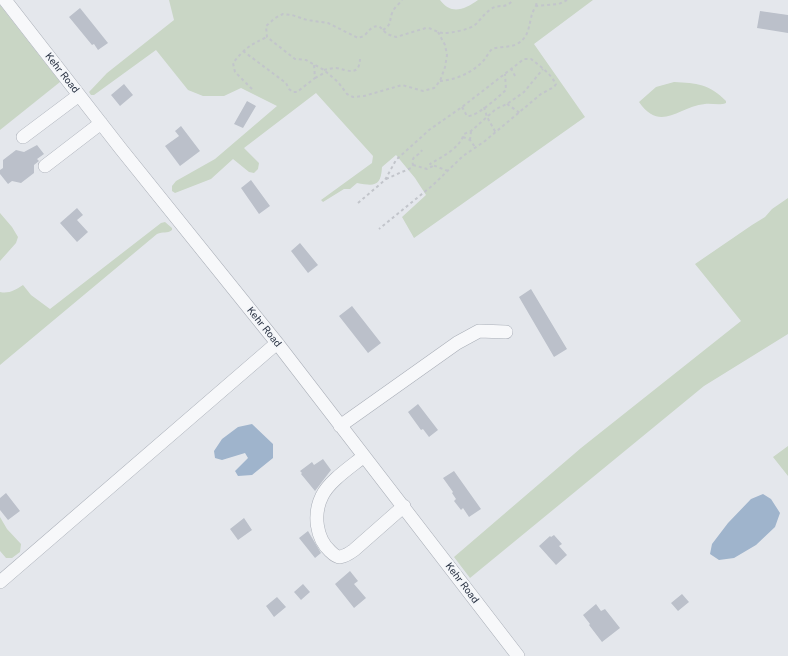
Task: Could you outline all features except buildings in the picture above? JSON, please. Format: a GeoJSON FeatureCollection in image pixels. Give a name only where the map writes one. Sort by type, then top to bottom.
{"type":"FeatureCollection","features":[{"type":"Feature","properties":{"kind":"street","name":"Kehr Road"},"geometry":{"type":"LineString","coordinates":[[5,0],[101,123],[277,343],[518,656]]}},
{"type":"Feature","properties":{"kind":"street"},"geometry":{"type":"LineString","coordinates":[[23,138],[79,95]]}},
{"type":"Feature","properties":{"kind":"street"},"geometry":{"type":"LineString","coordinates":[[45,166],[101,123]]}},
{"type":"Feature","properties":{"kind":"street"},"geometry":{"type":"LineString","coordinates":[[340,426],[457,343],[479,331],[506,332]]}},
{"type":"Feature","properties":{"kind":"street"},"geometry":{"type":"LineString","coordinates":[[0,582],[277,343]]}},
{"type":"Feature","properties":{"kind":"street"},"geometry":{"type":"LineString","coordinates":[[364,456],[331,484],[322,495],[318,506],[317,525],[319,536],[327,549],[334,555],[340,557],[351,552],[404,506]]}},
{"type":"Feature","properties":{"kind":"path"},"geometry":{"type":"LineString","coordinates":[[383,30],[391,22],[392,12],[402,0]]}},
{"type":"Feature","properties":{"kind":"path"},"geometry":{"type":"LineString","coordinates":[[438,32],[445,45],[448,55],[446,67],[440,81],[434,88],[423,91],[402,85],[364,96],[353,97],[347,94],[338,82],[325,72],[306,60],[295,59],[267,37],[266,26],[275,18],[283,14],[328,23],[358,38],[364,36],[374,26],[379,26],[390,37],[396,37],[426,28],[442,33],[468,29],[491,9],[496,6],[505,7],[513,0]]}},
{"type":"Feature","properties":{"kind":"path"},"geometry":{"type":"LineString","coordinates":[[440,81],[449,81],[468,72],[484,60],[492,49],[511,47],[520,41],[528,33],[533,9],[536,6],[536,0]]}},
{"type":"Feature","properties":{"kind":"path"},"geometry":{"type":"LineString","coordinates":[[536,6],[559,4],[567,0]]}},
{"type":"Feature","properties":{"kind":"path"},"geometry":{"type":"LineString","coordinates":[[252,88],[235,72],[233,63],[243,51],[253,43],[267,37]]}},
{"type":"Feature","properties":{"kind":"path"},"geometry":{"type":"LineString","coordinates":[[243,51],[286,83],[289,89],[293,92],[297,92],[315,78],[335,68],[354,72],[360,64],[360,59]]}},
{"type":"Feature","properties":{"kind":"path"},"geometry":{"type":"LineString","coordinates":[[379,229],[433,185],[463,156],[496,133],[541,94],[554,87],[556,84],[543,69],[531,59],[524,59],[462,107],[429,130],[396,160],[385,180]]}},
{"type":"Feature","properties":{"kind":"path"},"geometry":{"type":"LineString","coordinates":[[313,64],[315,78]]}},
{"type":"Feature","properties":{"kind":"path"},"geometry":{"type":"LineString","coordinates":[[511,68],[516,78]]}},
{"type":"Feature","properties":{"kind":"path"},"geometry":{"type":"LineString","coordinates":[[448,171],[430,164],[450,152],[461,142],[467,132],[496,109],[507,104],[524,92],[543,69]]}},
{"type":"Feature","properties":{"kind":"path"},"geometry":{"type":"LineString","coordinates":[[462,107],[465,114],[471,116],[477,114],[506,90],[505,73]]}},
{"type":"Feature","properties":{"kind":"path"},"geometry":{"type":"LineString","coordinates":[[507,104],[520,113]]}},
{"type":"Feature","properties":{"kind":"path"},"geometry":{"type":"LineString","coordinates":[[484,107],[487,117],[496,133]]}},
{"type":"Feature","properties":{"kind":"path"},"geometry":{"type":"LineString","coordinates":[[470,140],[471,130]]}},
{"type":"Feature","properties":{"kind":"path"},"geometry":{"type":"LineString","coordinates":[[463,137],[470,140],[476,148]]}},
{"type":"Feature","properties":{"kind":"path"},"geometry":{"type":"LineString","coordinates":[[413,165],[412,160],[420,154],[422,150]]}},
{"type":"Feature","properties":{"kind":"path"},"geometry":{"type":"LineString","coordinates":[[358,204],[385,180],[413,165],[426,169],[434,165]]}},
{"type":"Feature","properties":{"kind":"green space"},"geometry":{"type":"Polygon","coordinates":[[[169,0],[440,0],[449,8],[458,9],[468,6],[478,0],[593,0],[534,44],[585,117],[414,238],[402,217],[426,195],[415,178],[396,155],[382,167],[380,178],[376,184],[368,185],[357,183],[350,189],[344,189],[323,202],[321,200],[372,163],[373,156],[316,93],[244,148],[259,163],[258,169],[254,173],[249,172],[233,159],[211,179],[175,193],[172,191],[172,186],[176,181],[215,159],[277,106],[241,88],[224,96],[203,96],[188,90],[156,50],[94,95],[91,95],[89,92],[107,73],[174,20],[169,0]]]}},
{"type":"Feature","properties":{"kind":"green space"},"geometry":{"type":"Polygon","coordinates":[[[0,5],[60,82],[0,130],[0,5]]]}},
{"type":"Feature","properties":{"kind":"green space"},"geometry":{"type":"Polygon","coordinates":[[[674,82],[696,84],[708,88],[720,95],[726,103],[695,106],[670,116],[662,117],[655,116],[647,111],[639,102],[656,87],[674,82]]]}},
{"type":"Feature","properties":{"kind":"green space"},"geometry":{"type":"Polygon","coordinates":[[[788,198],[788,334],[704,386],[470,578],[454,557],[581,448],[741,321],[695,264],[765,217],[772,209],[788,198]]]}},
{"type":"Feature","properties":{"kind":"green space"},"geometry":{"type":"Polygon","coordinates":[[[0,213],[18,237],[16,243],[0,261],[0,213]]]}},
{"type":"Feature","properties":{"kind":"green space"},"geometry":{"type":"Polygon","coordinates":[[[165,222],[172,228],[172,230],[157,234],[0,365],[0,292],[9,292],[23,285],[31,295],[50,309],[161,223],[165,222]]]}},
{"type":"Feature","properties":{"kind":"green space"},"geometry":{"type":"Polygon","coordinates":[[[788,446],[788,476],[773,457],[788,446]]]}},
{"type":"Feature","properties":{"kind":"green space"},"geometry":{"type":"Polygon","coordinates":[[[0,517],[7,529],[21,544],[20,552],[12,558],[6,558],[0,551],[0,517]]]}},
{"type":"Feature","properties":{"kind":"water"},"geometry":{"type":"Polygon","coordinates":[[[252,424],[273,444],[273,458],[252,475],[238,476],[235,471],[248,458],[245,453],[222,460],[215,458],[214,451],[222,439],[238,427],[252,424]]]}},
{"type":"Feature","properties":{"kind":"water"},"geometry":{"type":"Polygon","coordinates":[[[763,494],[771,499],[780,513],[775,527],[756,545],[734,558],[719,560],[710,554],[712,544],[728,523],[751,499],[763,494]]]}}]}
